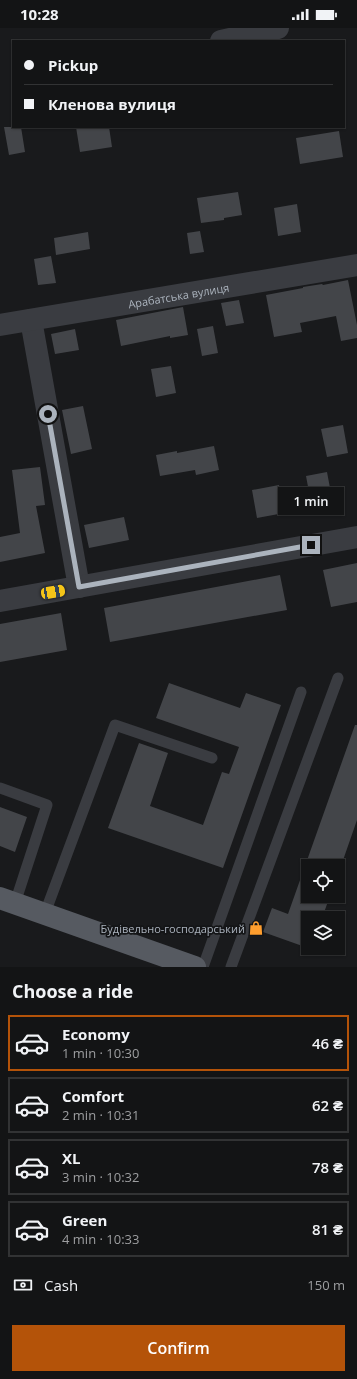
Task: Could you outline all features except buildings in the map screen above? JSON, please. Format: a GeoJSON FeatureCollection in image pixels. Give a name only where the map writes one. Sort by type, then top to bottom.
{"type":"FeatureCollection","features":[{"type":"Feature","properties":{"kind":"main road"},"geometry":{"type":"LineString","coordinates":[[8,900],[195,967]]}},
{"type":"Feature","properties":{"kind":"street"},"geometry":{"type":"LineString","coordinates":[[225,40],[278,28]]}},
{"type":"Feature","properties":{"kind":"street","name":"Арабатська вулиця"},"geometry":{"type":"LineString","coordinates":[[0,325],[357,265]]}},
{"type":"Feature","properties":{"kind":"street"},"geometry":{"type":"LineString","coordinates":[[31,320],[79,587]]}},
{"type":"Feature","properties":{"kind":"street"},"geometry":{"type":"LineString","coordinates":[[0,601],[357,537]]}},
{"type":"Feature","properties":{"kind":"lane"},"geometry":{"type":"LineString","coordinates":[[231,967],[338,678]]}},
{"type":"Feature","properties":{"kind":"lane"},"geometry":{"type":"LineString","coordinates":[[203,967],[301,692]]}},
{"type":"Feature","properties":{"kind":"lane"},"geometry":{"type":"LineString","coordinates":[[45,913],[115,725],[212,758]]}},
{"type":"Feature","properties":{"kind":"lane"},"geometry":{"type":"LineString","coordinates":[[0,788],[47,805],[8,900]]}},
{"type":"Feature","properties":{"kind":"place","name":"Будівельно-господарський"},"geometry":{"type":"Point","coordinates":[256,928]}},
{"type":"Feature","properties":{"kind":"route"},"geometry":{"type":"LineString","coordinates":[[48,414],[79,587],[311,545]]}}]}
